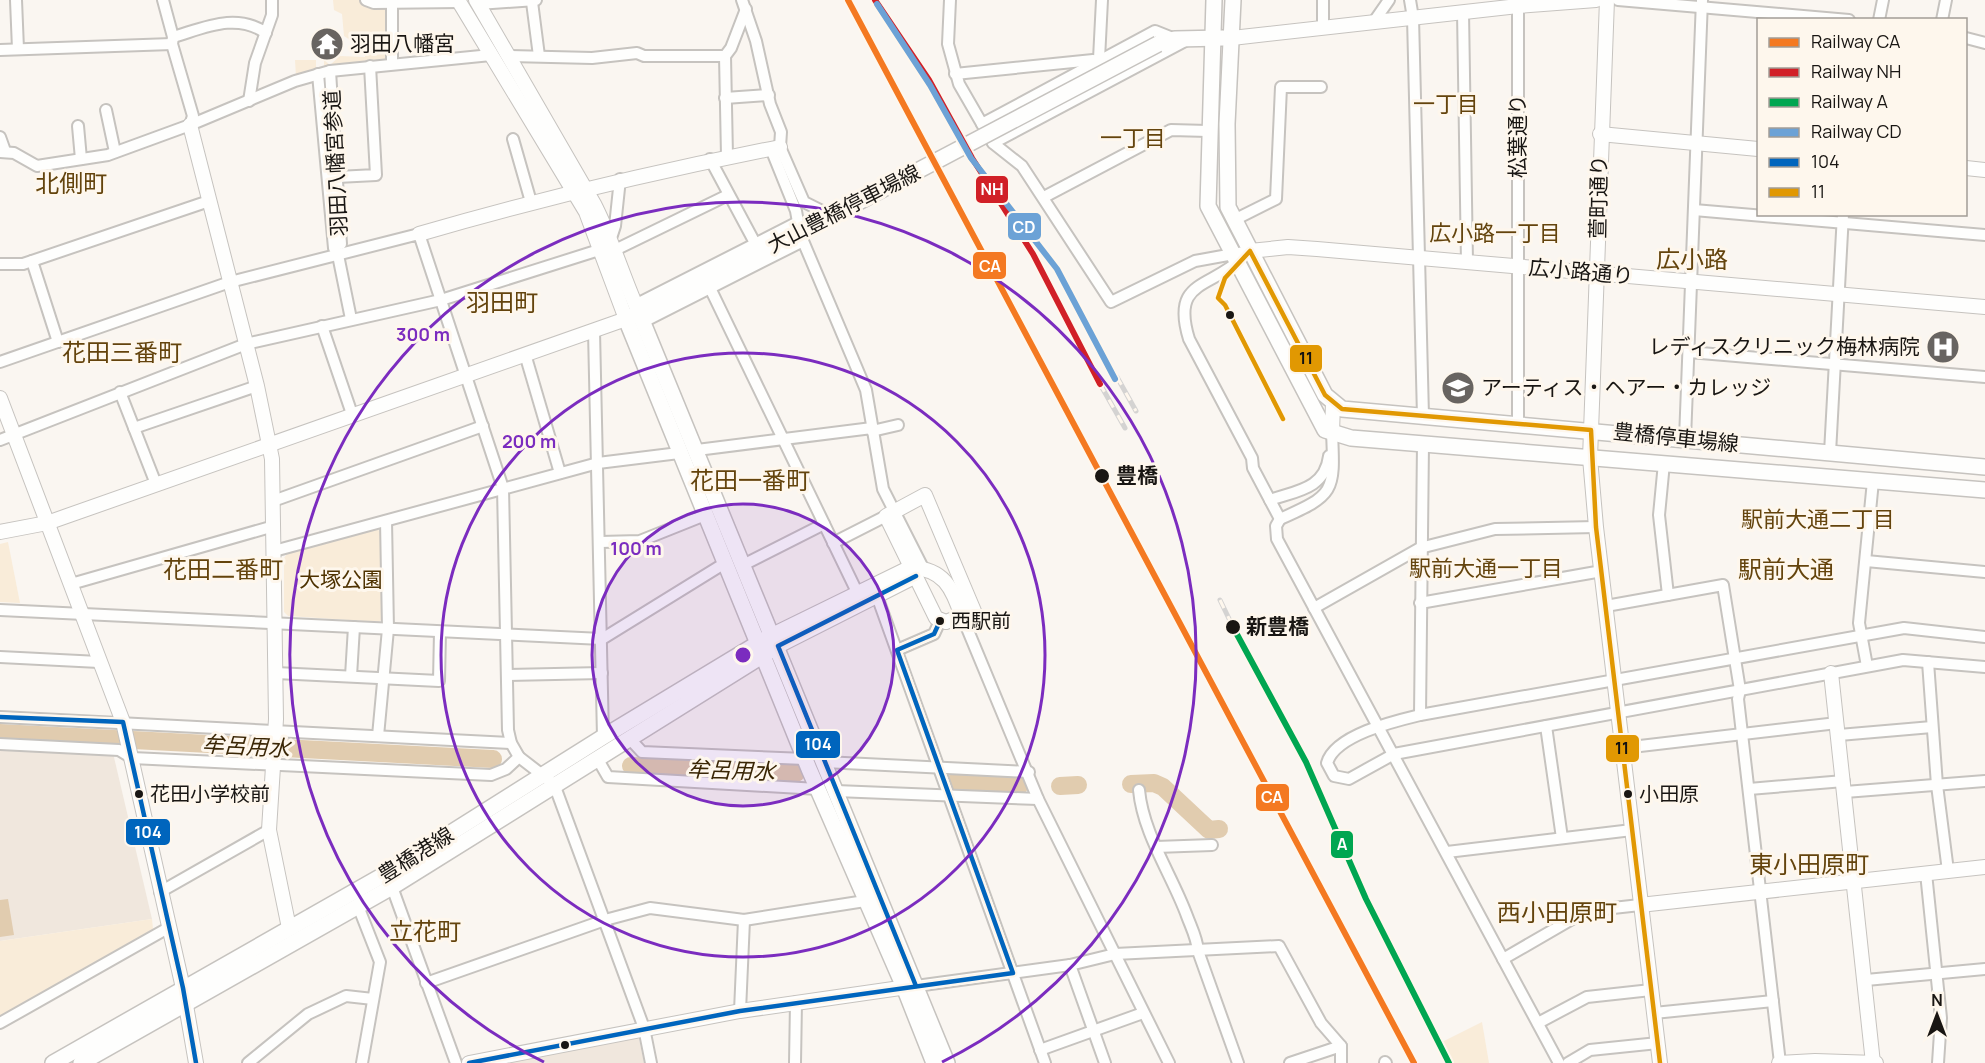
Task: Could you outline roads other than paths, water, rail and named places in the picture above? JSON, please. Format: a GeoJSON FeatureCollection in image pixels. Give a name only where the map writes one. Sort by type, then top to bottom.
{"type":"FeatureCollection","features":[{"type":"Feature","properties":{"kind":"main road"},"geometry":{"type":"LineString","coordinates":[[1214,0],[1208,131],[1208,206],[1322,426],[1332,433]]}},
{"type":"Feature","properties":{"kind":"main road"},"geometry":{"type":"LineString","coordinates":[[1233,0],[1226,194],[1228,207],[1324,395],[1333,403]]}},
{"type":"Feature","properties":{"kind":"main road","name":"大山豊橋停車場線"},"geometry":{"type":"LineString","coordinates":[[636,315],[831,216],[1158,44],[1183,38],[1232,38]]}},
{"type":"Feature","properties":{"kind":"main road"},"geometry":{"type":"LineString","coordinates":[[636,315],[697,450],[770,641],[836,789],[910,986],[934,1063]]}},
{"type":"Feature","properties":{"kind":"main road"},"geometry":{"type":"LineString","coordinates":[[636,315],[679,453],[725,563],[770,641],[765,657],[807,764],[865,901],[947,1063]]}},
{"type":"Feature","properties":{"kind":"main road","name":"豊橋停車場線"},"geometry":{"type":"LineString","coordinates":[[1333,403],[1342,409],[1985,467]]}},
{"type":"Feature","properties":{"kind":"main road","name":"豊橋停車場線"},"geometry":{"type":"LineString","coordinates":[[1332,433],[1351,438],[1985,490]]}},
{"type":"Feature","properties":{"kind":"main road","name":"豊橋港線"},"geometry":{"type":"LineString","coordinates":[[88,1061],[392,887],[548,780],[603,737],[770,641]]}},
{"type":"Feature","properties":{"kind":"main road","name":"豊橋港線"},"geometry":{"type":"LineString","coordinates":[[53,1063],[548,780],[597,758],[765,657]]}},
{"type":"Feature","properties":{"kind":"street"},"geometry":{"type":"LineString","coordinates":[[16,0],[18,49]]}},
{"type":"Feature","properties":{"kind":"street"},"geometry":{"type":"LineString","coordinates":[[163,0],[192,116],[190,125],[270,444],[274,526],[276,673],[275,748],[269,830],[289,928]]}},
{"type":"Feature","properties":{"kind":"street"},"geometry":{"type":"LineString","coordinates":[[249,101],[255,63],[272,15],[272,0]]}},
{"type":"Feature","properties":{"kind":"street"},"geometry":{"type":"LineString","coordinates":[[366,0],[392,3],[459,1],[491,55],[613,244],[636,315]]}},
{"type":"Feature","properties":{"kind":"street"},"geometry":{"type":"LineString","coordinates":[[950,0],[948,44],[955,74],[993,143],[1022,166],[1111,302],[1195,261],[1234,259]]}},
{"type":"Feature","properties":{"kind":"street"},"geometry":{"type":"LineString","coordinates":[[1099,59],[1102,0]]}},
{"type":"Feature","properties":{"kind":"street"},"geometry":{"type":"LineString","coordinates":[[1323,0],[1323,28]]}},
{"type":"Feature","properties":{"kind":"street"},"geometry":{"type":"LineString","coordinates":[[1373,23],[1389,0]]}},
{"type":"Feature","properties":{"kind":"street"},"geometry":{"type":"LineString","coordinates":[[1410,0],[1413,18],[1423,416]]}},
{"type":"Feature","properties":{"kind":"street"},"geometry":{"type":"LineString","coordinates":[[1232,38],[1463,12],[1518,3],[1596,0]]}},
{"type":"Feature","properties":{"kind":"street","name":"萱町通り"},"geometry":{"type":"LineString","coordinates":[[1607,0],[1600,134],[1590,458],[1596,527],[1660,1063]]}},
{"type":"Feature","properties":{"kind":"street"},"geometry":{"type":"LineString","coordinates":[[1618,0],[1702,3],[1832,18]]}},
{"type":"Feature","properties":{"kind":"street"},"geometry":{"type":"LineString","coordinates":[[1879,18],[1883,0]]}},
{"type":"Feature","properties":{"kind":"street"},"geometry":{"type":"LineString","coordinates":[[1942,18],[1947,0]]}},
{"type":"Feature","properties":{"kind":"street"},"geometry":{"type":"LineString","coordinates":[[477,2],[528,1],[539,56]]}},
{"type":"Feature","properties":{"kind":"street"},"geometry":{"type":"LineString","coordinates":[[477,2],[510,56],[579,189],[598,250],[636,315]]}},
{"type":"Feature","properties":{"kind":"street"},"geometry":{"type":"LineString","coordinates":[[392,3],[392,64]]}},
{"type":"Feature","properties":{"kind":"street","name":"松葉通り"},"geometry":{"type":"LineString","coordinates":[[1518,3],[1518,424]]}},
{"type":"Feature","properties":{"kind":"street"},"geometry":{"type":"LineString","coordinates":[[1684,439],[1702,3]]}},
{"type":"Feature","properties":{"kind":"street"},"geometry":{"type":"LineString","coordinates":[[727,156],[725,56],[744,5]]}},
{"type":"Feature","properties":{"kind":"street"},"geometry":{"type":"LineString","coordinates":[[636,315],[755,243],[798,222],[776,148],[781,132],[744,5]]}},
{"type":"Feature","properties":{"kind":"street"},"geometry":{"type":"LineString","coordinates":[[1463,12],[1467,262]]}},
{"type":"Feature","properties":{"kind":"street"},"geometry":{"type":"LineString","coordinates":[[0,50],[173,41],[217,23],[232,21],[266,33]]}},
{"type":"Feature","properties":{"kind":"street"},"geometry":{"type":"LineString","coordinates":[[982,123],[1155,31],[1183,38]]}},
{"type":"Feature","properties":{"kind":"street"},"geometry":{"type":"LineString","coordinates":[[993,143],[1183,38]]}},
{"type":"Feature","properties":{"kind":"street"},"geometry":{"type":"LineString","coordinates":[[1967,38],[1985,43]]}},
{"type":"Feature","properties":{"kind":"street"},"geometry":{"type":"LineString","coordinates":[[510,56],[592,58],[638,53],[644,56],[725,56]]}},
{"type":"Feature","properties":{"kind":"street"},"geometry":{"type":"LineString","coordinates":[[0,137],[2,152],[38,166],[81,159],[115,152],[318,74],[370,66],[491,55]]}},
{"type":"Feature","properties":{"kind":"street"},"geometry":{"type":"LineString","coordinates":[[955,74],[1099,59]]}},
{"type":"Feature","properties":{"kind":"street"},"geometry":{"type":"LineString","coordinates":[[337,177],[376,175],[370,66]]}},
{"type":"Feature","properties":{"kind":"street","name":"羽田八幡宮参道"},"geometry":{"type":"LineString","coordinates":[[330,71],[341,247],[338,255]]}},
{"type":"Feature","properties":{"kind":"street"},"geometry":{"type":"LineString","coordinates":[[318,74],[334,248],[338,255],[351,319]]}},
{"type":"Feature","properties":{"kind":"street"},"geometry":{"type":"LineString","coordinates":[[1234,220],[1276,199],[1281,87],[1321,87]]}},
{"type":"Feature","properties":{"kind":"street"},"geometry":{"type":"LineString","coordinates":[[725,98],[769,95]]}},
{"type":"Feature","properties":{"kind":"street"},"geometry":{"type":"LineString","coordinates":[[106,110],[115,152]]}},
{"type":"Feature","properties":{"kind":"street"},"geometry":{"type":"LineString","coordinates":[[78,126],[81,159]]}},
{"type":"Feature","properties":{"kind":"street"},"geometry":{"type":"LineString","coordinates":[[1044,197],[1171,130],[1208,131]]}},
{"type":"Feature","properties":{"kind":"street"},"geometry":{"type":"LineString","coordinates":[[1600,134],[1757,149]]}},
{"type":"Feature","properties":{"kind":"street"},"geometry":{"type":"LineString","coordinates":[[513,139],[531,202]]}},
{"type":"Feature","properties":{"kind":"street"},"geometry":{"type":"LineString","coordinates":[[776,148],[804,202],[831,216]]}},
{"type":"Feature","properties":{"kind":"street"},"geometry":{"type":"LineString","coordinates":[[0,362],[231,282],[419,234],[579,189],[710,159],[776,148]]}},
{"type":"Feature","properties":{"kind":"street"},"geometry":{"type":"LineString","coordinates":[[710,159],[755,243]]}},
{"type":"Feature","properties":{"kind":"street"},"geometry":{"type":"LineString","coordinates":[[1967,168],[1985,170]]}},
{"type":"Feature","properties":{"kind":"street"},"geometry":{"type":"LineString","coordinates":[[613,244],[620,179]]}},
{"type":"Feature","properties":{"kind":"street"},"geometry":{"type":"LineString","coordinates":[[613,244],[728,195]]}},
{"type":"Feature","properties":{"kind":"street"},"geometry":{"type":"LineString","coordinates":[[0,264],[32,261],[209,201]]}},
{"type":"Feature","properties":{"kind":"street"},"geometry":{"type":"LineString","coordinates":[[1694,210],[1757,213]]}},
{"type":"Feature","properties":{"kind":"street"},"geometry":{"type":"LineString","coordinates":[[1806,216],[1843,218],[1985,235]]}},
{"type":"Feature","properties":{"kind":"street"},"geometry":{"type":"LineString","coordinates":[[1830,453],[1843,218]]}},
{"type":"Feature","properties":{"kind":"street"},"geometry":{"type":"LineString","coordinates":[[419,234],[503,489],[508,730],[511,743],[519,757],[548,780],[605,920],[644,1028],[651,1063]]}},
{"type":"Feature","properties":{"kind":"street"},"geometry":{"type":"LineString","coordinates":[[0,532],[47,523],[352,414],[594,331],[710,288],[803,241],[866,390],[872,430],[891,514],[921,574],[936,618],[940,621]]}},
{"type":"Feature","properties":{"kind":"street","name":"広小路通り"},"geometry":{"type":"LineString","coordinates":[[1250,250],[1288,247],[1985,307]]}},
{"type":"Feature","properties":{"kind":"street"},"geometry":{"type":"LineString","coordinates":[[0,440],[246,344],[441,300],[598,250]]}},
{"type":"Feature","properties":{"kind":"street"},"geometry":{"type":"LineString","coordinates":[[1250,250],[1194,289],[1183,308],[1183,321],[1188,339],[1252,458],[1253,468],[1280,519]]}},
{"type":"Feature","properties":{"kind":"street"},"geometry":{"type":"LineString","coordinates":[[32,261],[58,342]]}},
{"type":"Feature","properties":{"kind":"street"},"geometry":{"type":"LineString","coordinates":[[710,288],[857,592]]}},
{"type":"Feature","properties":{"kind":"street"},"geometry":{"type":"LineString","coordinates":[[322,326],[352,414]]}},
{"type":"Feature","properties":{"kind":"street"},"geometry":{"type":"LineString","coordinates":[[594,331],[603,737]]}},
{"type":"Feature","properties":{"kind":"street"},"geometry":{"type":"LineString","coordinates":[[1689,352],[1985,377]]}},
{"type":"Feature","properties":{"kind":"street"},"geometry":{"type":"LineString","coordinates":[[525,354],[560,473]]}},
{"type":"Feature","properties":{"kind":"street"},"geometry":{"type":"LineString","coordinates":[[134,428],[257,386]]}},
{"type":"Feature","properties":{"kind":"street"},"geometry":{"type":"LineString","coordinates":[[120,392],[156,484]]}},
{"type":"Feature","properties":{"kind":"street"},"geometry":{"type":"LineString","coordinates":[[1,403],[83,614],[127,740],[183,988],[196,1063]]}},
{"type":"Feature","properties":{"kind":"street"},"geometry":{"type":"LineString","coordinates":[[1333,403],[1333,478],[1329,490],[1315,503],[1280,519],[1276,526],[1277,539],[1559,1063]]}},
{"type":"Feature","properties":{"kind":"street"},"geometry":{"type":"LineString","coordinates":[[697,450],[898,425]]}},
{"type":"Feature","properties":{"kind":"street"},"geometry":{"type":"LineString","coordinates":[[273,501],[483,426]]}},
{"type":"Feature","properties":{"kind":"street"},"geometry":{"type":"LineString","coordinates":[[1270,500],[1314,485],[1319,481],[1328,462],[1332,433]]}},
{"type":"Feature","properties":{"kind":"street"},"geometry":{"type":"LineString","coordinates":[[1420,715],[1420,548],[1423,444]]}},
{"type":"Feature","properties":{"kind":"street"},"geometry":{"type":"LineString","coordinates":[[274,551],[598,463],[679,453]]}},
{"type":"Feature","properties":{"kind":"street"},"geometry":{"type":"LineString","coordinates":[[1664,463],[1659,515],[1668,595]]}},
{"type":"Feature","properties":{"kind":"street"},"geometry":{"type":"LineString","coordinates":[[1867,666],[1859,623],[1873,481]]}},
{"type":"Feature","properties":{"kind":"street"},"geometry":{"type":"LineString","coordinates":[[833,543],[925,495],[974,611],[940,621]]}},
{"type":"Feature","properties":{"kind":"street"},"geometry":{"type":"LineString","coordinates":[[600,542],[640,541],[705,515]]}},
{"type":"Feature","properties":{"kind":"street"},"geometry":{"type":"LineString","coordinates":[[378,736],[388,629],[386,521]]}},
{"type":"Feature","properties":{"kind":"street"},"geometry":{"type":"LineString","coordinates":[[743,566],[824,524]]}},
{"type":"Feature","properties":{"kind":"street"},"geometry":{"type":"LineString","coordinates":[[71,584],[274,526]]}},
{"type":"Feature","properties":{"kind":"street"},"geometry":{"type":"LineString","coordinates":[[1314,608],[1420,548],[1495,530],[1596,527]]}},
{"type":"Feature","properties":{"kind":"street"},"geometry":{"type":"LineString","coordinates":[[1866,561],[1985,572]]}},
{"type":"Feature","properties":{"kind":"street"},"geometry":{"type":"LineString","coordinates":[[0,610],[602,639],[725,563]]}},
{"type":"Feature","properties":{"kind":"street"},"geometry":{"type":"LineString","coordinates":[[1420,603],[1602,571]]}},
{"type":"Feature","properties":{"kind":"street"},"geometry":{"type":"LineString","coordinates":[[770,641],[877,596],[921,574]]}},
{"type":"Feature","properties":{"kind":"street"},"geometry":{"type":"LineString","coordinates":[[770,641],[857,592],[921,574],[951,587],[1029,772],[1038,799],[1169,1063]]}},
{"type":"Feature","properties":{"kind":"street"},"geometry":{"type":"LineString","coordinates":[[1606,606],[1723,585],[1740,690],[1738,699],[1780,1063],[1874,1063],[1831,673]]}},
{"type":"Feature","properties":{"kind":"street"},"geometry":{"type":"LineString","coordinates":[[877,596],[1045,1063]]}},
{"type":"Feature","properties":{"kind":"street"},"geometry":{"type":"LineString","coordinates":[[897,650],[934,634],[940,621]]}},
{"type":"Feature","properties":{"kind":"street"},"geometry":{"type":"LineString","coordinates":[[351,676],[354,627]]}},
{"type":"Feature","properties":{"kind":"street"},"geometry":{"type":"LineString","coordinates":[[1985,637],[1904,628],[1420,715],[1378,725],[1333,750],[1327,763],[1330,770],[1341,779],[1349,779],[1394,754],[1867,666],[1904,660],[1985,667]]}},
{"type":"Feature","properties":{"kind":"street"},"geometry":{"type":"LineString","coordinates":[[276,673],[439,681],[440,632]]}},
{"type":"Feature","properties":{"kind":"street"},"geometry":{"type":"LineString","coordinates":[[0,657],[99,662]]}},
{"type":"Feature","properties":{"kind":"street"},"geometry":{"type":"LineString","coordinates":[[1928,662],[1937,785],[1948,871]]}},
{"type":"Feature","properties":{"kind":"street"},"geometry":{"type":"LineString","coordinates":[[508,675],[602,673]]}},
{"type":"Feature","properties":{"kind":"street"},"geometry":{"type":"LineString","coordinates":[[0,717],[127,740],[275,748],[491,775],[506,769],[519,757]]}},
{"type":"Feature","properties":{"kind":"street"},"geometry":{"type":"LineString","coordinates":[[1546,726],[1562,838]]}},
{"type":"Feature","properties":{"kind":"street"},"geometry":{"type":"LineString","coordinates":[[1623,748],[1742,734],[1932,727]]}},
{"type":"Feature","properties":{"kind":"street"},"geometry":{"type":"LineString","coordinates":[[127,740],[275,748],[378,736],[511,743]]}},
{"type":"Feature","properties":{"kind":"street"},"geometry":{"type":"LineString","coordinates":[[630,739],[642,752],[807,764]]}},
{"type":"Feature","properties":{"kind":"street"},"geometry":{"type":"LineString","coordinates":[[0,744],[119,750],[127,740]]}},
{"type":"Feature","properties":{"kind":"street"},"geometry":{"type":"LineString","coordinates":[[597,758],[608,777],[817,788]]}},
{"type":"Feature","properties":{"kind":"street"},"geometry":{"type":"LineString","coordinates":[[826,766],[938,766],[1029,772]]}},
{"type":"Feature","properties":{"kind":"street"},"geometry":{"type":"LineString","coordinates":[[1749,789],[1937,785],[1985,781]]}},
{"type":"Feature","properties":{"kind":"street"},"geometry":{"type":"LineString","coordinates":[[836,789],[1038,799]]}},
{"type":"Feature","properties":{"kind":"street"},"geometry":{"type":"LineString","coordinates":[[1138,790],[1156,847],[1177,890],[1197,942],[1198,951],[1238,1063]]}},
{"type":"Feature","properties":{"kind":"street"},"geometry":{"type":"LineString","coordinates":[[160,892],[269,830]]}},
{"type":"Feature","properties":{"kind":"street"},"geometry":{"type":"LineString","coordinates":[[1447,852],[1632,830]]}},
{"type":"Feature","properties":{"kind":"street"},"geometry":{"type":"LineString","coordinates":[[1156,847],[1212,845]]}},
{"type":"Feature","properties":{"kind":"street"},"geometry":{"type":"LineString","coordinates":[[1503,959],[1586,911],[1985,867]]}},
{"type":"Feature","properties":{"kind":"street"},"geometry":{"type":"LineString","coordinates":[[1926,873],[1941,1018],[1938,1063]]}},
{"type":"Feature","properties":{"kind":"street"},"geometry":{"type":"LineString","coordinates":[[392,887],[456,1063]]}},
{"type":"Feature","properties":{"kind":"street"},"geometry":{"type":"LineString","coordinates":[[426,983],[605,920],[650,908],[744,920],[865,901]]}},
{"type":"Feature","properties":{"kind":"street"},"geometry":{"type":"LineString","coordinates":[[358,906],[380,962],[362,1063]]}},
{"type":"Feature","properties":{"kind":"street"},"geometry":{"type":"LineString","coordinates":[[740,1011],[744,920]]}},
{"type":"Feature","properties":{"kind":"street"},"geometry":{"type":"LineString","coordinates":[[0,1023],[168,928]]}},
{"type":"Feature","properties":{"kind":"street"},"geometry":{"type":"LineString","coordinates":[[469,1063],[740,1011],[1070,965],[1115,954],[1279,946],[1321,1023],[1341,1046],[1341,1063]]}},
{"type":"Feature","properties":{"kind":"street"},"geometry":{"type":"LineString","coordinates":[[1070,965],[1105,1063]]}},
{"type":"Feature","properties":{"kind":"street"},"geometry":{"type":"LineString","coordinates":[[1866,980],[1985,969]]}},
{"type":"Feature","properties":{"kind":"street"},"geometry":{"type":"LineString","coordinates":[[1538,1023],[1587,997],[1651,990]]}},
{"type":"Feature","properties":{"kind":"street"},"geometry":{"type":"LineString","coordinates":[[248,1063],[308,1014],[346,996],[373,999]]}},
{"type":"Feature","properties":{"kind":"street"},"geometry":{"type":"LineString","coordinates":[[1654,1013],[1773,1001]]}},
{"type":"Feature","properties":{"kind":"street"},"geometry":{"type":"LineString","coordinates":[[795,1063],[796,1002]]}},
{"type":"Feature","properties":{"kind":"street"},"geometry":{"type":"LineString","coordinates":[[1040,1050],[1143,1013]]}},
{"type":"Feature","properties":{"kind":"street"},"geometry":{"type":"LineString","coordinates":[[1568,1063],[1590,1050],[1658,1043]]}},
{"type":"Feature","properties":{"kind":"street"},"geometry":{"type":"LineString","coordinates":[[1290,1063],[1341,1046]]}},
{"type":"Feature","properties":{"kind":"waterway","name":"牟呂用水"},"geometry":{"type":"LineString","coordinates":[[0,733],[493,759]]}},
{"type":"Feature","properties":{"kind":"waterway","name":"牟呂用水"},"geometry":{"type":"LineString","coordinates":[[631,766],[796,773]]}},
{"type":"Feature","properties":{"kind":"waterway","name":"牟呂用水"},"geometry":{"type":"LineString","coordinates":[[956,781],[1020,785]]}},
{"type":"Feature","properties":{"kind":"waterway","name":"牟呂用水"},"geometry":{"type":"LineString","coordinates":[[1131,784],[1154,783],[1163,787],[1209,830],[1219,829]]}},
{"type":"Feature","properties":{"kind":"waterway","name":"牟呂用水"},"geometry":{"type":"LineString","coordinates":[[1060,786],[1078,785]]}},
{"type":"Feature","properties":{"kind":"railway"},"geometry":{"type":"LineString","coordinates":[[1117,377],[1136,411]]}},
{"type":"Feature","properties":{"kind":"railway"},"geometry":{"type":"LineString","coordinates":[[1100,384],[1125,428]]}},
{"type":"Feature","properties":{"kind":"railway"},"geometry":{"type":"LineString","coordinates":[[1220,600],[1233,627]]}},
{"type":"Feature","properties":{"kind":"rail line","name":"CA"},"geometry":{"type":"LineString","coordinates":[[848,0],[1414,1063]]}},
{"type":"Feature","properties":{"kind":"rail line","name":"NH"},"geometry":{"type":"LineString","coordinates":[[875,0],[929,80],[972,158],[1033,254],[1100,384]]}},
{"type":"Feature","properties":{"kind":"rail line","name":"CD"},"geometry":{"type":"LineString","coordinates":[[877,4],[930,85],[971,158],[1057,269],[1115,379]]}},
{"type":"Feature","properties":{"kind":"rail line","name":"A"},"geometry":{"type":"LineString","coordinates":[[1233,627],[1306,762],[1366,899],[1449,1063]]}},
{"type":"Feature","properties":{"kind":"place","name":"羽田八幡宮"},"geometry":{"type":"Point","coordinates":[327,44]}},
{"type":"Feature","properties":{"kind":"place","name":"レディスクリニック梅林病院"},"geometry":{"type":"Point","coordinates":[1943,347]}},
{"type":"Feature","properties":{"kind":"place","name":"アーティス・ヘアー・カレッジ"},"geometry":{"type":"Point","coordinates":[1458,388]}},
{"type":"Feature","properties":{"kind":"place","name":"豊橋"},"geometry":{"type":"Point","coordinates":[1102,476]}},
{"type":"Feature","properties":{"kind":"place","name":"西駅前"},"geometry":{"type":"Point","coordinates":[940,621]}},
{"type":"Feature","properties":{"kind":"place","name":"新豊橋"},"geometry":{"type":"Point","coordinates":[1233,627]}},
{"type":"Feature","properties":{"kind":"place","name":"花田小学校前"},"geometry":{"type":"Point","coordinates":[139,794]}},
{"type":"Feature","properties":{"kind":"place","name":"小田原"},"geometry":{"type":"Point","coordinates":[1628,794]}},
{"type":"Feature","properties":{"kind":"district","name":"一丁目"},"geometry":{"type":"Point","coordinates":[1446,104]}},
{"type":"Feature","properties":{"kind":"district","name":"一丁目"},"geometry":{"type":"Point","coordinates":[1133,138]}},
{"type":"Feature","properties":{"kind":"district","name":"北側町"},"geometry":{"type":"Point","coordinates":[71,184]}},
{"type":"Feature","properties":{"kind":"district","name":"広小路一丁目"},"geometry":{"type":"Point","coordinates":[1495,233]}},
{"type":"Feature","properties":{"kind":"district","name":"広小路"},"geometry":{"type":"Point","coordinates":[1692,260]}},
{"type":"Feature","properties":{"kind":"district","name":"羽田町"},"geometry":{"type":"Point","coordinates":[502,303]}},
{"type":"Feature","properties":{"kind":"district","name":"花田三番町"},"geometry":{"type":"Point","coordinates":[122,353]}},
{"type":"Feature","properties":{"kind":"district","name":"花田一番町"},"geometry":{"type":"Point","coordinates":[750,481]}},
{"type":"Feature","properties":{"kind":"district","name":"駅前大通二丁目"},"geometry":{"type":"Point","coordinates":[1818,519]}},
{"type":"Feature","properties":{"kind":"district","name":"駅前大通一丁目"},"geometry":{"type":"Point","coordinates":[1486,568]}},
{"type":"Feature","properties":{"kind":"district","name":"花田二番町"},"geometry":{"type":"Point","coordinates":[223,570]}},
{"type":"Feature","properties":{"kind":"district","name":"駅前大通"},"geometry":{"type":"Point","coordinates":[1786,570]}},
{"type":"Feature","properties":{"kind":"district","name":"東小田原町"},"geometry":{"type":"Point","coordinates":[1809,865]}},
{"type":"Feature","properties":{"kind":"district","name":"西小田原町"},"geometry":{"type":"Point","coordinates":[1557,913]}},
{"type":"Feature","properties":{"kind":"district","name":"立花町"},"geometry":{"type":"Point","coordinates":[425,932]}},
{"type":"Feature","properties":{"kind":"park label","name":"大塚公園"},"geometry":{"type":"Point","coordinates":[341,580]}}]}
